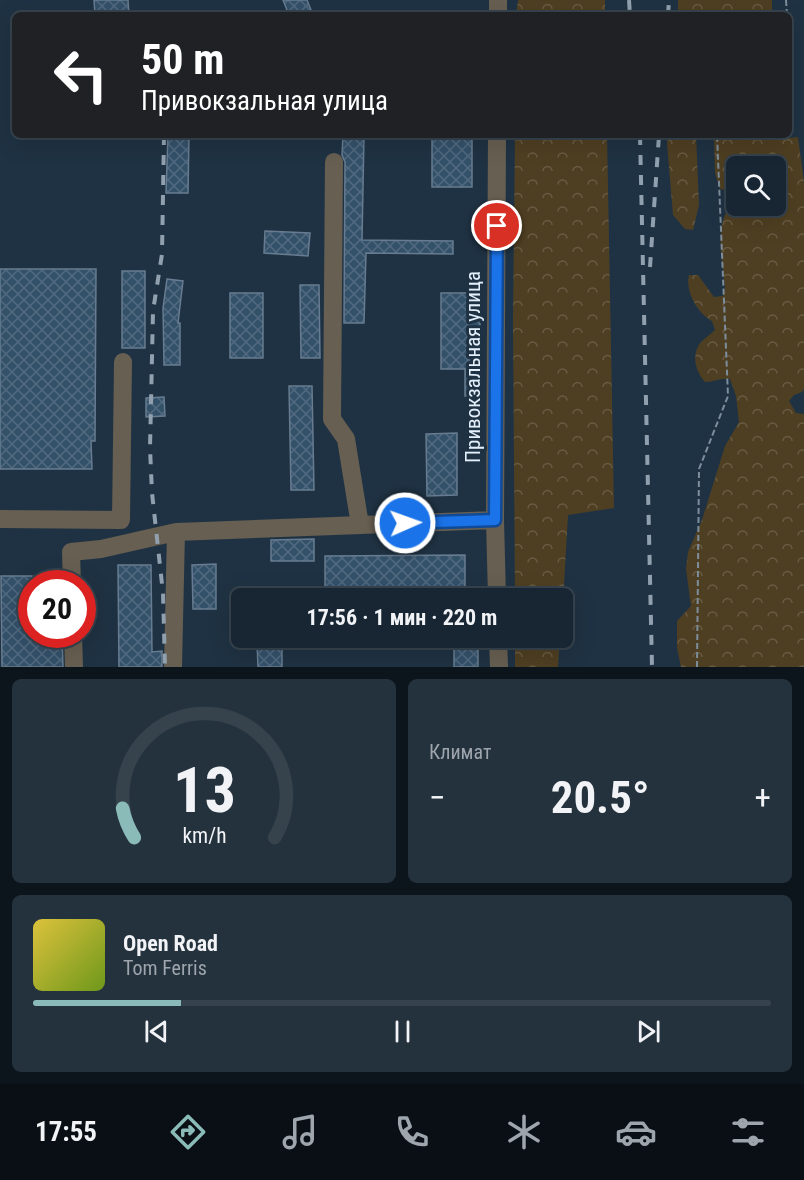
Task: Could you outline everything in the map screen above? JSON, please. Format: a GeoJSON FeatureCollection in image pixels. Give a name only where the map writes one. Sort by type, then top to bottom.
{"type":"FeatureCollection","features":[{"type":"Feature","properties":{"kind":"street","name":"Привокзальная улица"},"geometry":{"type":"LineString","coordinates":[[497,138],[497,588]]}},
{"type":"Feature","properties":{"kind":"street"},"geometry":{"type":"LineString","coordinates":[[334,162],[332,419],[346,439],[360,525]]}},
{"type":"Feature","properties":{"kind":"street"},"geometry":{"type":"LineString","coordinates":[[0,519],[121,520],[123,362]]}},
{"type":"Feature","properties":{"kind":"street"},"geometry":{"type":"LineString","coordinates":[[72,570],[71,552],[101,549],[176,532],[495,520]]}},
{"type":"Feature","properties":{"kind":"street"},"geometry":{"type":"LineString","coordinates":[[172,667],[176,532]]}},
{"type":"Feature","properties":{"kind":"street"},"geometry":{"type":"LineString","coordinates":[[73,648],[74,667]]}},
{"type":"Feature","properties":{"kind":"street"},"geometry":{"type":"LineString","coordinates":[[498,648],[499,667]]}},
{"type":"Feature","properties":{"kind":"path"},"geometry":{"type":"LineString","coordinates":[[697,667],[699,469],[728,396],[717,138]]}},
{"type":"Feature","properties":{"kind":"green space"},"geometry":{"type":"Polygon","coordinates":[[[518,0],[605,0],[605,12],[516,12],[518,0]]]}},
{"type":"Feature","properties":{"kind":"green space"},"geometry":{"type":"Polygon","coordinates":[[[678,0],[772,0],[772,12],[678,12],[678,0]]]}},
{"type":"Feature","properties":{"kind":"green space"},"geometry":{"type":"Polygon","coordinates":[[[798,137],[804,182],[804,389],[789,401],[796,413],[804,414],[804,667],[681,667],[677,648],[677,621],[691,606],[686,569],[688,552],[702,520],[725,446],[739,422],[736,396],[730,379],[705,382],[699,373],[696,352],[701,342],[715,330],[712,321],[693,301],[689,288],[689,275],[698,275],[714,297],[723,296],[725,288],[721,232],[726,213],[726,216],[786,216],[786,156],[726,156],[726,190],[720,189],[715,173],[714,138],[798,137]]]}},
{"type":"Feature","properties":{"kind":"green space"},"geometry":{"type":"Polygon","coordinates":[[[515,138],[607,138],[614,508],[568,515],[564,588],[515,588],[513,322],[515,138]]]}},
{"type":"Feature","properties":{"kind":"green space"},"geometry":{"type":"Polygon","coordinates":[[[668,138],[696,138],[699,205],[693,230],[685,229],[673,215],[668,138]]]}},
{"type":"Feature","properties":{"kind":"green space"},"geometry":{"type":"Polygon","coordinates":[[[515,648],[559,648],[558,667],[515,667],[515,648]]]}},
{"type":"Feature","properties":{"kind":"building"},"geometry":{"type":"Polygon","coordinates":[[[94,0],[128,0],[129,12],[95,12],[94,0]]]}},
{"type":"Feature","properties":{"kind":"building"},"geometry":{"type":"Polygon","coordinates":[[[283,0],[307,0],[312,12],[288,12],[283,0]]]}},
{"type":"Feature","properties":{"kind":"building"},"geometry":{"type":"Polygon","coordinates":[[[168,138],[189,138],[188,193],[166,193],[168,138]]]}},
{"type":"Feature","properties":{"kind":"building"},"geometry":{"type":"Polygon","coordinates":[[[343,138],[364,138],[362,240],[453,241],[453,254],[366,253],[364,323],[344,323],[345,162],[342,155],[343,138]]]}},
{"type":"Feature","properties":{"kind":"building"},"geometry":{"type":"Polygon","coordinates":[[[432,138],[472,138],[472,187],[432,187],[432,138]]]}},
{"type":"Feature","properties":{"kind":"building"},"geometry":{"type":"Polygon","coordinates":[[[265,231],[310,233],[308,256],[264,253],[265,231]]]}},
{"type":"Feature","properties":{"kind":"building"},"geometry":{"type":"Polygon","coordinates":[[[0,269],[96,269],[95,441],[91,441],[92,469],[0,469],[0,269]]]}},
{"type":"Feature","properties":{"kind":"building"},"geometry":{"type":"Polygon","coordinates":[[[122,271],[145,271],[145,348],[122,348],[122,271]]]}},
{"type":"Feature","properties":{"kind":"building"},"geometry":{"type":"Polygon","coordinates":[[[167,279],[183,281],[178,323],[180,323],[180,365],[164,365],[163,308],[167,279]]]}},
{"type":"Feature","properties":{"kind":"building"},"geometry":{"type":"Polygon","coordinates":[[[300,285],[319,285],[320,358],[301,358],[300,285]]]}},
{"type":"Feature","properties":{"kind":"building"},"geometry":{"type":"Polygon","coordinates":[[[230,293],[263,293],[263,358],[230,358],[230,293]]]}},
{"type":"Feature","properties":{"kind":"building"},"geometry":{"type":"Polygon","coordinates":[[[441,293],[480,293],[480,396],[465,396],[465,369],[441,369],[441,293]]]}},
{"type":"Feature","properties":{"kind":"building"},"geometry":{"type":"Polygon","coordinates":[[[289,386],[312,386],[314,490],[291,490],[289,386]]]}},
{"type":"Feature","properties":{"kind":"building"},"geometry":{"type":"Polygon","coordinates":[[[164,397],[165,416],[146,417],[146,398],[164,397]]]}},
{"type":"Feature","properties":{"kind":"building"},"geometry":{"type":"Polygon","coordinates":[[[457,433],[457,495],[427,496],[426,434],[457,433]]]}},
{"type":"Feature","properties":{"kind":"building"},"geometry":{"type":"Polygon","coordinates":[[[314,539],[314,561],[271,561],[271,540],[314,539]]]}},
{"type":"Feature","properties":{"kind":"building"},"geometry":{"type":"Polygon","coordinates":[[[465,555],[465,588],[325,588],[325,556],[465,555]]]}},
{"type":"Feature","properties":{"kind":"building"},"geometry":{"type":"Polygon","coordinates":[[[216,564],[216,609],[193,609],[192,565],[216,564]]]}},
{"type":"Feature","properties":{"kind":"building"},"geometry":{"type":"Polygon","coordinates":[[[118,565],[151,565],[152,652],[162,651],[162,667],[119,667],[118,565]]]}},
{"type":"Feature","properties":{"kind":"building"},"geometry":{"type":"Polygon","coordinates":[[[1,576],[18,576],[18,648],[62,648],[63,667],[2,667],[1,576]]]}},
{"type":"Feature","properties":{"kind":"building"},"geometry":{"type":"Polygon","coordinates":[[[257,648],[282,648],[282,667],[258,667],[257,648]]]}},
{"type":"Feature","properties":{"kind":"building"},"geometry":{"type":"Polygon","coordinates":[[[454,648],[478,648],[478,667],[454,667],[454,648]]]}},
{"type":"Feature","properties":{"kind":"railway"},"geometry":{"type":"LineString","coordinates":[[629,0],[630,12]]}},
{"type":"Feature","properties":{"kind":"railway"},"geometry":{"type":"LineString","coordinates":[[668,12],[669,0]]}},
{"type":"Feature","properties":{"kind":"railway"},"geometry":{"type":"LineString","coordinates":[[164,138],[162,254],[153,311],[150,448],[152,493],[163,593],[165,667]]}},
{"type":"Feature","properties":{"kind":"railway"},"geometry":{"type":"LineString","coordinates":[[640,138],[652,667]]}},
{"type":"Feature","properties":{"kind":"railway"},"geometry":{"type":"LineString","coordinates":[[650,267],[659,138]]}},
{"type":"Feature","properties":{"kind":"route"},"geometry":{"type":"LineString","coordinates":[[405,523],[495,520],[497,226]]}}]}
